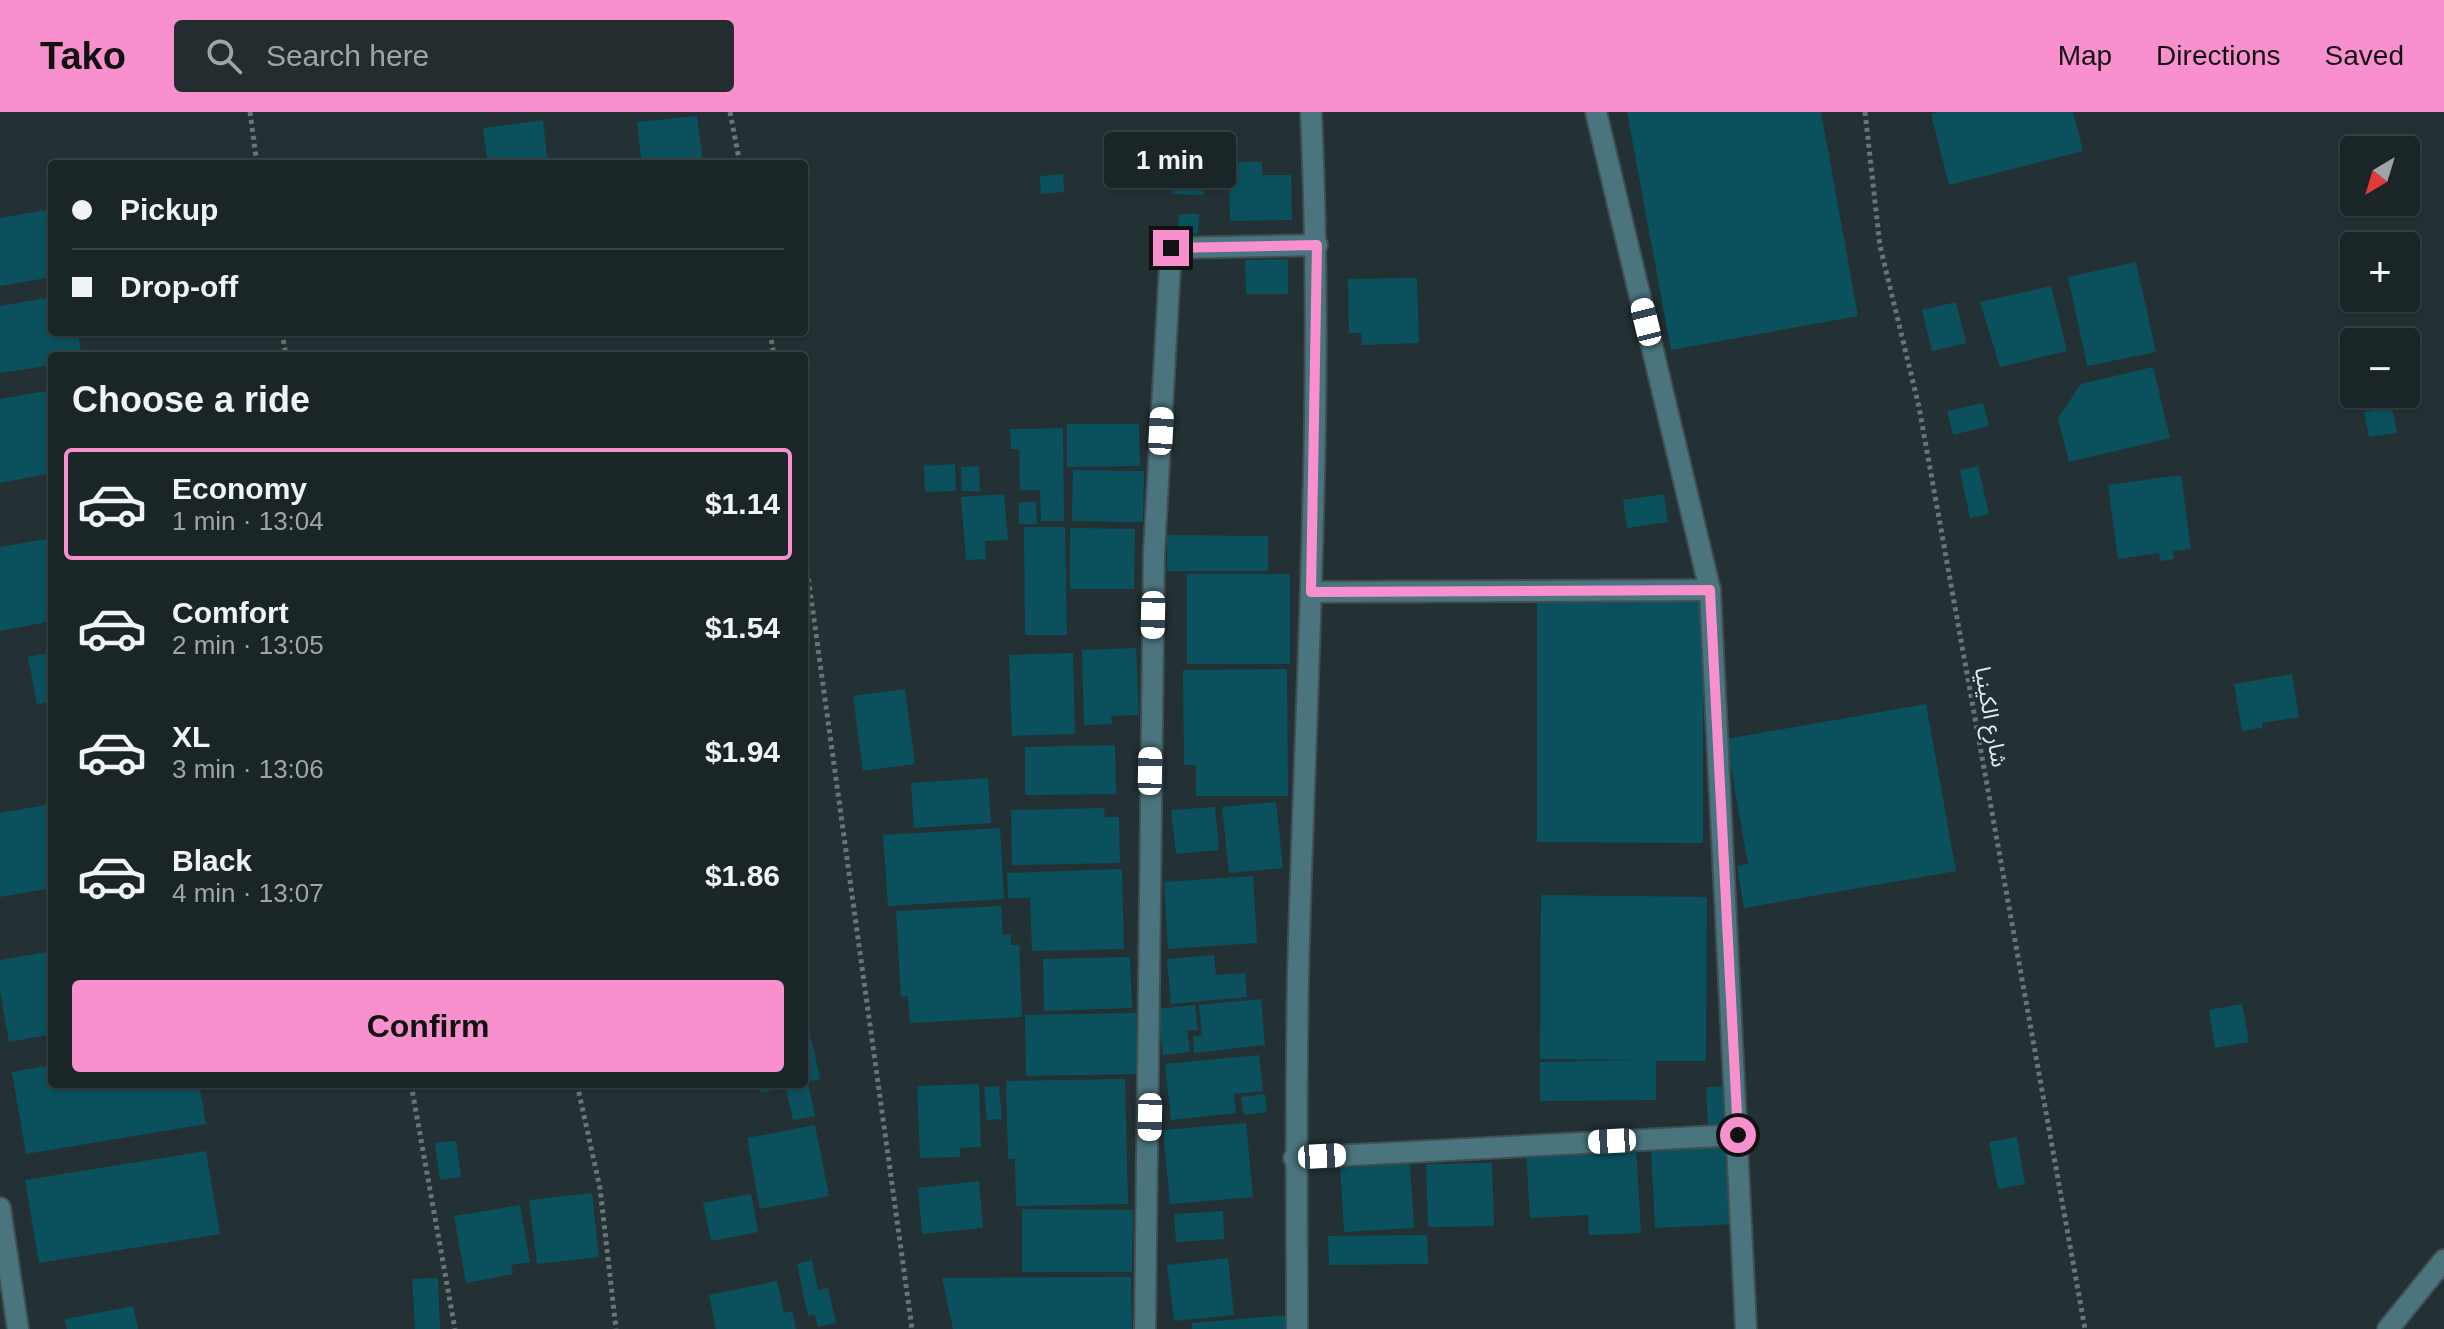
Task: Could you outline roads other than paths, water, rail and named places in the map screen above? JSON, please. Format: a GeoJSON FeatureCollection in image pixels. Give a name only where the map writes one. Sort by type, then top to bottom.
{"type":"FeatureCollection","features":[{"type":"Feature","properties":{"kind":"street"},"geometry":{"type":"LineString","coordinates":[[1297,1329],[1294,1158],[1311,592],[1317,245],[1311,112]]}},
{"type":"Feature","properties":{"kind":"street"},"geometry":{"type":"LineString","coordinates":[[1596,112],[1710,590],[1746,1329]]}},
{"type":"Feature","properties":{"kind":"street"},"geometry":{"type":"LineString","coordinates":[[1145,1329],[1153,568],[1171,248],[1317,245]]}},
{"type":"Feature","properties":{"kind":"street"},"geometry":{"type":"LineString","coordinates":[[1311,592],[1710,590]]}},
{"type":"Feature","properties":{"kind":"street"},"geometry":{"type":"LineString","coordinates":[[1294,1158],[1738,1135]]}},
{"type":"Feature","properties":{"kind":"street"},"geometry":{"type":"LineString","coordinates":[[0,1208],[18,1329]]}},
{"type":"Feature","properties":{"kind":"street"},"geometry":{"type":"LineString","coordinates":[[2388,1329],[2444,1260]]}}]}
